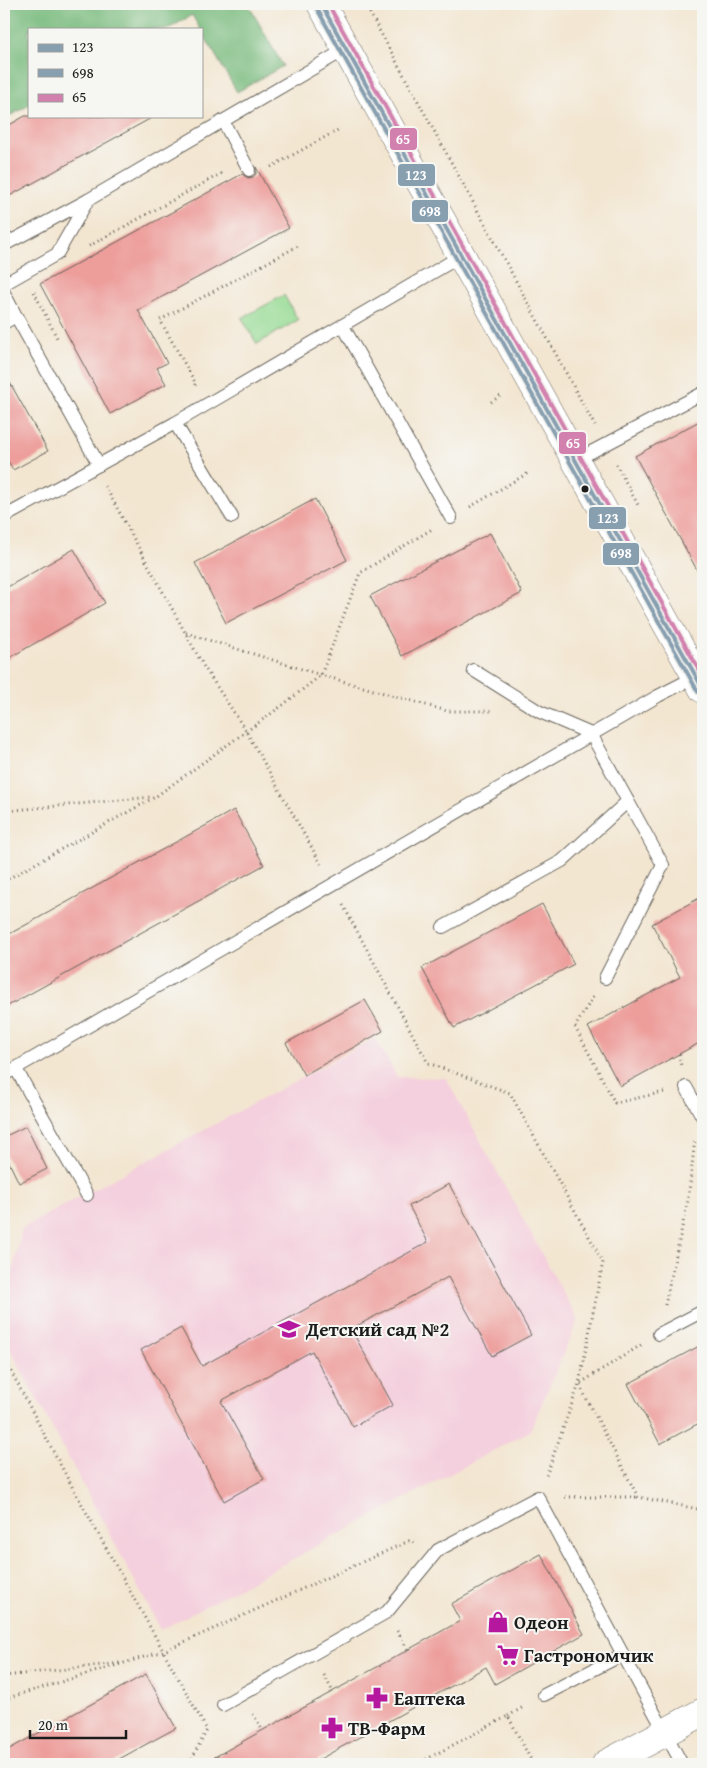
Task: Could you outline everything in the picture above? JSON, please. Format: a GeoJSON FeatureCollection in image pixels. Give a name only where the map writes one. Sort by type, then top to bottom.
{"type":"FeatureCollection","features":[{"type":"Feature","properties":{"kind":"main road"},"geometry":{"type":"LineString","coordinates":[[321,4],[461,256],[701,679]]}},
{"type":"Feature","properties":{"kind":"main road"},"geometry":{"type":"LineString","coordinates":[[606,1764],[703,1712]]}},
{"type":"Feature","properties":{"kind":"lane"},"geometry":{"type":"LineString","coordinates":[[4,245],[88,200],[346,49]]}},
{"type":"Feature","properties":{"kind":"lane"},"geometry":{"type":"LineString","coordinates":[[223,121],[249,170]]}},
{"type":"Feature","properties":{"kind":"lane"},"geometry":{"type":"LineString","coordinates":[[4,284],[57,254],[88,200]]}},
{"type":"Feature","properties":{"kind":"lane"},"geometry":{"type":"LineString","coordinates":[[5,513],[97,466],[175,423],[461,256]]}},
{"type":"Feature","properties":{"kind":"lane"},"geometry":{"type":"LineString","coordinates":[[4,293],[97,466]]}},
{"type":"Feature","properties":{"kind":"lane"},"geometry":{"type":"LineString","coordinates":[[4,323],[16,316]]}},
{"type":"Feature","properties":{"kind":"lane"},"geometry":{"type":"LineString","coordinates":[[343,326],[451,518]]}},
{"type":"Feature","properties":{"kind":"lane"},"geometry":{"type":"LineString","coordinates":[[576,460],[703,393]]}},
{"type":"Feature","properties":{"kind":"lane"},"geometry":{"type":"LineString","coordinates":[[175,423],[232,517]]}},
{"type":"Feature","properties":{"kind":"lane"},"geometry":{"type":"LineString","coordinates":[[473,670],[540,712],[591,734],[663,865],[605,978]]}},
{"type":"Feature","properties":{"kind":"lane"},"geometry":{"type":"LineString","coordinates":[[4,1075],[591,734],[658,696],[701,679]]}},
{"type":"Feature","properties":{"kind":"lane"},"geometry":{"type":"LineString","coordinates":[[443,926],[562,862],[628,801]]}},
{"type":"Feature","properties":{"kind":"lane"},"geometry":{"type":"LineString","coordinates":[[16,1069],[87,1194]]}},
{"type":"Feature","properties":{"kind":"lane"},"geometry":{"type":"LineString","coordinates":[[686,1087],[703,1118]]}},
{"type":"Feature","properties":{"kind":"lane"},"geometry":{"type":"LineString","coordinates":[[659,1334],[703,1311]]}},
{"type":"Feature","properties":{"kind":"lane"},"geometry":{"type":"LineString","coordinates":[[223,1705],[387,1612],[438,1550],[538,1497],[682,1764]]}},
{"type":"Feature","properties":{"kind":"lane"},"geometry":{"type":"LineString","coordinates":[[544,1695],[622,1654]]}},
{"type":"Feature","properties":{"kind":"path"},"geometry":{"type":"LineString","coordinates":[[365,4],[642,513]]}},
{"type":"Feature","properties":{"kind":"path"},"geometry":{"type":"LineString","coordinates":[[263,170],[338,130]]}},
{"type":"Feature","properties":{"kind":"path"},"geometry":{"type":"LineString","coordinates":[[89,246],[228,170]]}},
{"type":"Feature","properties":{"kind":"path"},"geometry":{"type":"LineString","coordinates":[[188,389],[196,384],[160,320],[300,245]]}},
{"type":"Feature","properties":{"kind":"path"},"geometry":{"type":"LineString","coordinates":[[32,288],[62,348]]}},
{"type":"Feature","properties":{"kind":"path"},"geometry":{"type":"LineString","coordinates":[[491,402],[504,394]]}},
{"type":"Feature","properties":{"kind":"path"},"geometry":{"type":"LineString","coordinates":[[97,466],[204,666],[246,731],[428,1063],[510,1093],[603,1262],[579,1384],[538,1497],[638,1497]]}},
{"type":"Feature","properties":{"kind":"path"},"geometry":{"type":"LineString","coordinates":[[4,881],[155,796],[283,705],[321,675],[360,574],[530,472]]}},
{"type":"Feature","properties":{"kind":"path"},"geometry":{"type":"LineString","coordinates":[[186,632],[321,675],[447,711],[540,712]]}},
{"type":"Feature","properties":{"kind":"path"},"geometry":{"type":"LineString","coordinates":[[4,811],[155,796]]}},
{"type":"Feature","properties":{"kind":"path"},"geometry":{"type":"LineString","coordinates":[[605,978],[575,1027],[616,1103],[686,1087],[679,1054]]}},
{"type":"Feature","properties":{"kind":"path"},"geometry":{"type":"LineString","coordinates":[[4,1358],[69,1481],[207,1730],[189,1764]]}},
{"type":"Feature","properties":{"kind":"path"},"geometry":{"type":"LineString","coordinates":[[4,1700],[164,1651],[409,1541],[438,1550]]}},
{"type":"Feature","properties":{"kind":"path"},"geometry":{"type":"LineString","coordinates":[[4,1676],[130,1662]]}},
{"type":"Feature","properties":{"kind":"path"},"geometry":{"type":"LineString","coordinates":[[417,1764],[508,1716],[531,1760]]}},
{"type":"Feature","properties":{"kind":"shaded area","name":"Детский сад №2"},"geometry":{"type":"Polygon","coordinates":[[[375,1038],[397,1077],[446,1078],[578,1320],[530,1431],[161,1630],[4,1338],[4,1312],[22,1228],[375,1038]]]}},
{"type":"Feature","properties":{"kind":"green space"},"geometry":{"type":"Polygon","coordinates":[[[4,4],[248,4],[283,66],[237,92],[202,32],[202,28],[200,28],[192,15],[170,28],[28,28],[28,106],[4,119],[4,4]]]}},
{"type":"Feature","properties":{"kind":"green space"},"geometry":{"type":"Polygon","coordinates":[[[284,295],[298,320],[257,344],[242,318],[284,295]]]}},
{"type":"Feature","properties":{"kind":"building"},"geometry":{"type":"Polygon","coordinates":[[[25,116],[28,116],[28,118],[151,118],[4,199],[4,128],[25,116]]]}},
{"type":"Feature","properties":{"kind":"building"},"geometry":{"type":"Polygon","coordinates":[[[256,167],[289,228],[138,310],[167,363],[157,368],[166,384],[110,414],[40,284],[242,174],[248,178],[253,177],[256,174],[256,167]]]}},
{"type":"Feature","properties":{"kind":"building"},"geometry":{"type":"Polygon","coordinates":[[[4,372],[48,451],[13,470],[4,454],[4,372]]]}},
{"type":"Feature","properties":{"kind":"building"},"geometry":{"type":"Polygon","coordinates":[[[703,419],[703,581],[635,456],[703,419]]]}},
{"type":"Feature","properties":{"kind":"building"},"geometry":{"type":"Polygon","coordinates":[[[315,499],[347,560],[226,623],[195,563],[315,499]]]}},
{"type":"Feature","properties":{"kind":"building"},"geometry":{"type":"Polygon","coordinates":[[[490,533],[522,593],[402,656],[370,596],[490,533]]]}},
{"type":"Feature","properties":{"kind":"building"},"geometry":{"type":"Polygon","coordinates":[[[74,549],[105,603],[4,661],[4,589],[74,549]]]}},
{"type":"Feature","properties":{"kind":"building"},"geometry":{"type":"Polygon","coordinates":[[[234,810],[264,865],[4,1008],[4,937],[234,810]]]}},
{"type":"Feature","properties":{"kind":"building"},"geometry":{"type":"Polygon","coordinates":[[[703,896],[703,1041],[620,1086],[588,1027],[680,977],[652,924],[703,896]]]}},
{"type":"Feature","properties":{"kind":"building"},"geometry":{"type":"Polygon","coordinates":[[[542,904],[574,964],[454,1028],[422,968],[542,904]]]}},
{"type":"Feature","properties":{"kind":"building"},"geometry":{"type":"Polygon","coordinates":[[[365,1000],[383,1031],[304,1075],[286,1043],[365,1000]]]}},
{"type":"Feature","properties":{"kind":"building"},"geometry":{"type":"Polygon","coordinates":[[[26,1126],[47,1169],[19,1183],[4,1152],[4,1137],[26,1126]]]}},
{"type":"Feature","properties":{"kind":"building"},"geometry":{"type":"Polygon","coordinates":[[[449,1184],[531,1335],[492,1356],[448,1277],[351,1329],[393,1405],[353,1427],[312,1351],[221,1401],[264,1479],[224,1501],[141,1350],[181,1328],[202,1366],[428,1242],[409,1206],[449,1184]]]}},
{"type":"Feature","properties":{"kind":"building"},"geometry":{"type":"Polygon","coordinates":[[[703,1344],[703,1421],[660,1444],[628,1384],[703,1344]]]}},
{"type":"Feature","properties":{"kind":"building"},"geometry":{"type":"Polygon","coordinates":[[[541,1554],[584,1634],[495,1684],[486,1667],[311,1764],[202,1764],[460,1621],[451,1604],[541,1554]]]}},
{"type":"Feature","properties":{"kind":"building"},"geometry":{"type":"Polygon","coordinates":[[[146,1674],[176,1728],[110,1764],[4,1764],[4,1752],[146,1674]]]}},
{"type":"Feature","properties":{"kind":"transit line","name":"123"},"geometry":{"type":"LineString","coordinates":[[321,4],[703,689]]}},
{"type":"Feature","properties":{"kind":"transit line","name":"65"},"geometry":{"type":"LineString","coordinates":[[328,4],[703,677]]}},
{"type":"Feature","properties":{"kind":"transit line","name":"698"},"geometry":{"type":"LineString","coordinates":[[316,7],[698,692]]}},
{"type":"Feature","properties":{"kind":"place","name":"Детский сад №2"},"geometry":{"type":"Point","coordinates":[289,1329]}},
{"type":"Feature","properties":{"kind":"place","name":"Одеон"},"geometry":{"type":"Point","coordinates":[498,1622]}},
{"type":"Feature","properties":{"kind":"place","name":"Гастрономчик"},"geometry":{"type":"Point","coordinates":[508,1655]}},
{"type":"Feature","properties":{"kind":"place","name":"Еаптека"},"geometry":{"type":"Point","coordinates":[377,1698]}},
{"type":"Feature","properties":{"kind":"place","name":"ТВ-Фарм"},"geometry":{"type":"Point","coordinates":[332,1728]}}]}
